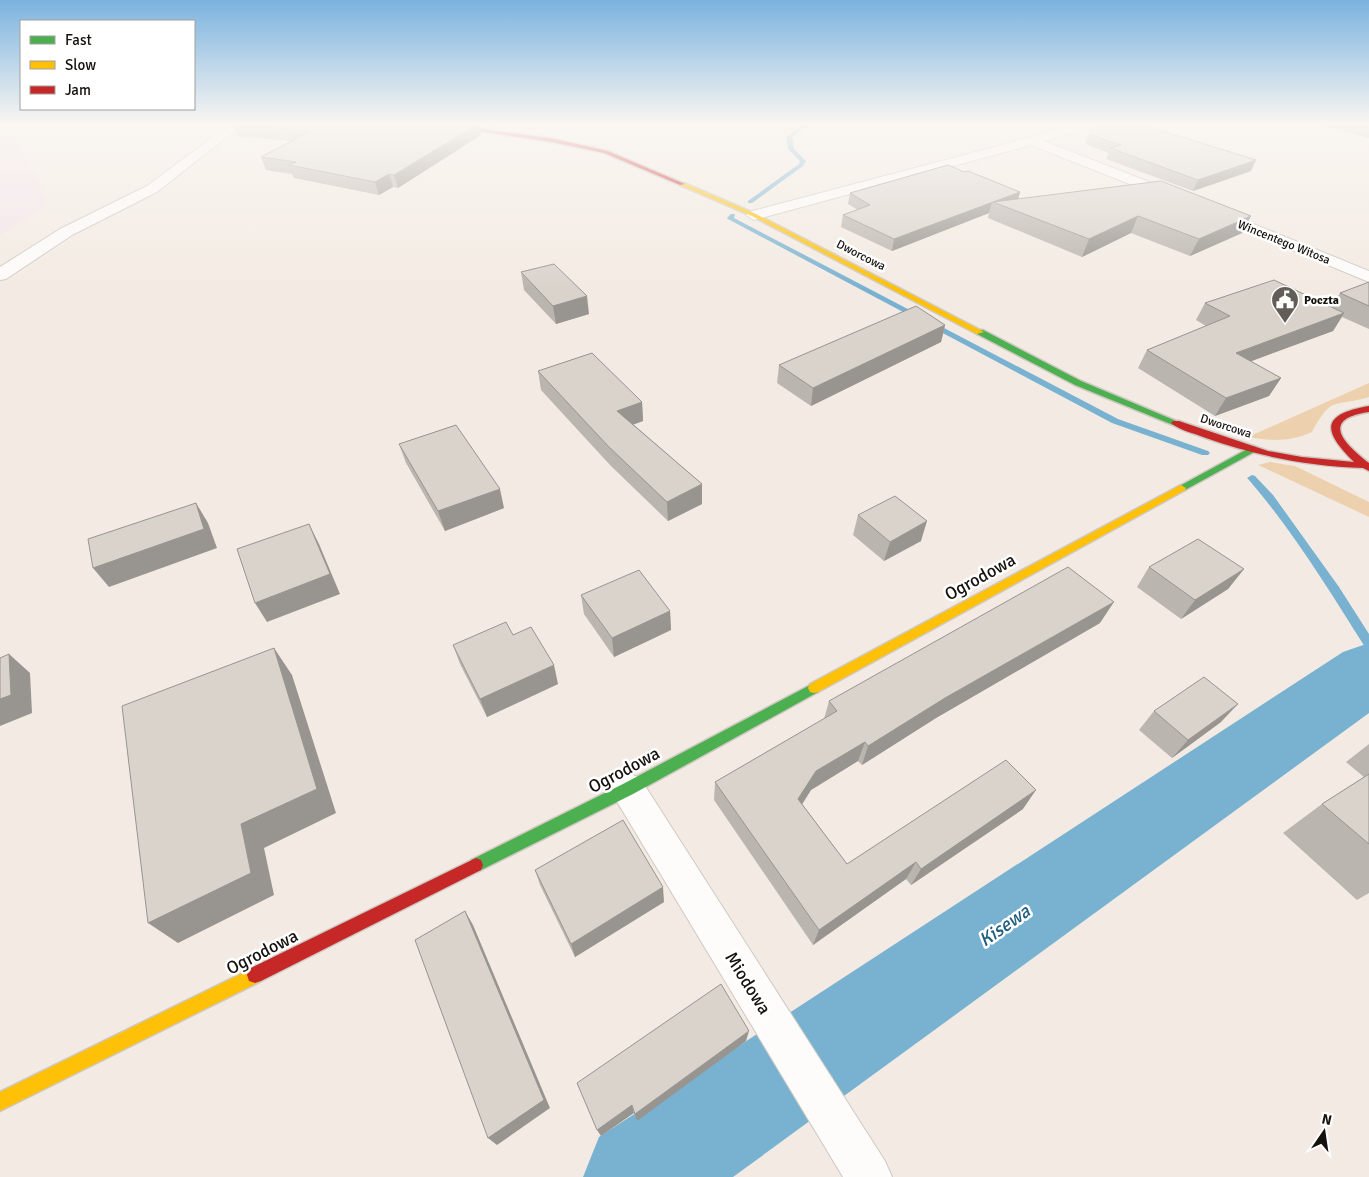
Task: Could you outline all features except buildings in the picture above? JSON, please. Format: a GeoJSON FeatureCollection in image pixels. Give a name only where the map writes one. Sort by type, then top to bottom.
{"type":"FeatureCollection","features":[{"type":"Feature","properties":{"kind":"street"},"geometry":{"type":"LineString","coordinates":[[0,275],[66,232],[152,189],[165,179]]}},
{"type":"Feature","properties":{"kind":"street","name":"Dworcowa"},"geometry":{"type":"LineString","coordinates":[[669,179],[754,215],[1078,383],[1170,422],[1253,449],[1302,461],[1367,466]]}},
{"type":"Feature","properties":{"kind":"street"},"geometry":{"type":"LineString","coordinates":[[754,215],[890,179]]}},
{"type":"Feature","properties":{"kind":"street","name":"Wincentego Witosa"},"geometry":{"type":"LineString","coordinates":[[1129,179],[1369,277]]}},
{"type":"Feature","properties":{"kind":"street"},"geometry":{"type":"LineString","coordinates":[[1367,466],[1336,445],[1334,431],[1337,421],[1346,413],[1369,409]]}},
{"type":"Feature","properties":{"kind":"street","name":"Dworcowa"},"geometry":{"type":"LineString","coordinates":[[1253,449],[1313,450]]}},
{"type":"Feature","properties":{"kind":"street","name":"Ogrodowa"},"geometry":{"type":"LineString","coordinates":[[0,1102],[628,788],[1253,449]]}},
{"type":"Feature","properties":{"kind":"street","name":"Miodowa"},"geometry":{"type":"LineString","coordinates":[[628,788],[869,1177]]}},
{"type":"Feature","properties":{"kind":"shaded area"},"geometry":{"type":"Polygon","coordinates":[[[0,179],[36,179],[48,203],[0,235],[0,179]]]}},
{"type":"Feature","properties":{"kind":"shaded area"},"geometry":{"type":"Polygon","coordinates":[[[1369,383],[1369,397],[1335,404],[1330,407],[1312,432],[1296,438],[1280,440],[1248,437],[1369,383]]]}},
{"type":"Feature","properties":{"kind":"shaded area"},"geometry":{"type":"Polygon","coordinates":[[[1270,462],[1295,466],[1369,502],[1369,517],[1258,465],[1270,462]]]}},
{"type":"Feature","properties":{"kind":"waterway"},"geometry":{"type":"LineString","coordinates":[[750,202],[782,179]]}},
{"type":"Feature","properties":{"kind":"waterway"},"geometry":{"type":"LineString","coordinates":[[733,215],[730,218],[1115,421],[1205,453]]}},
{"type":"Feature","properties":{"kind":"waterway"},"geometry":{"type":"LineString","coordinates":[[1252,478],[1269,497],[1335,590],[1369,644]]}},
{"type":"Feature","properties":{"kind":"waterway","name":"Kisewa"},"geometry":{"type":"LineString","coordinates":[[639,1177],[1369,673]]}},
{"type":"Feature","properties":{"kind":"traffic: fast"},"geometry":{"type":"LineString","coordinates":[[980,332],[1078,383],[1176,423]]}},
{"type":"Feature","properties":{"kind":"traffic: fast"},"geometry":{"type":"LineString","coordinates":[[1181,488],[1253,449]]}},
{"type":"Feature","properties":{"kind":"traffic: fast"},"geometry":{"type":"LineString","coordinates":[[476,865],[628,789],[814,688]]}},
{"type":"Feature","properties":{"kind":"traffic: slow"},"geometry":{"type":"LineString","coordinates":[[682,184],[754,215],[980,332]]}},
{"type":"Feature","properties":{"kind":"traffic: slow"},"geometry":{"type":"LineString","coordinates":[[814,688],[1181,488]]}},
{"type":"Feature","properties":{"kind":"traffic: slow"},"geometry":{"type":"LineString","coordinates":[[0,1102],[255,975]]}},
{"type":"Feature","properties":{"kind":"traffic: jam"},"geometry":{"type":"LineString","coordinates":[[670,179],[682,184]]}},
{"type":"Feature","properties":{"kind":"traffic: jam"},"geometry":{"type":"LineString","coordinates":[[1369,409],[1351,412],[1340,417],[1336,424],[1336,432],[1341,442],[1358,460],[1369,468]]}},
{"type":"Feature","properties":{"kind":"traffic: jam"},"geometry":{"type":"LineString","coordinates":[[1176,423],[1241,447],[1281,457],[1365,465]]}},
{"type":"Feature","properties":{"kind":"traffic: jam"},"geometry":{"type":"LineString","coordinates":[[255,975],[476,865]]}},
{"type":"Feature","properties":{"kind":"place","name":"Poczta"},"geometry":{"type":"Point","coordinates":[1285,324]}}]}
